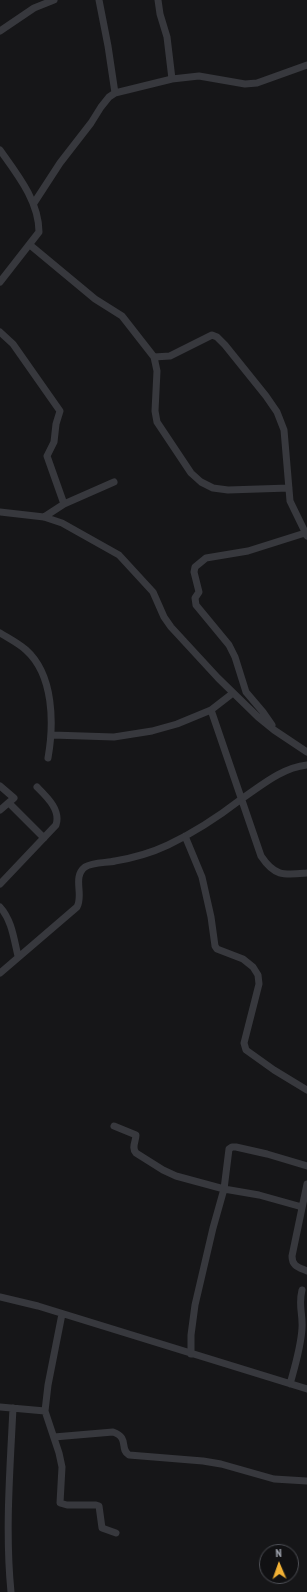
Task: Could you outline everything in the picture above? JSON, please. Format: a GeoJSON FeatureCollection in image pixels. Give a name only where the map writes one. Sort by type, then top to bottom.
{"type":"FeatureCollection","features":[{"type":"Feature","properties":{"kind":"street"},"geometry":{"type":"LineString","coordinates":[[0,31],[34,8],[51,0]]}},
{"type":"Feature","properties":{"kind":"street"},"geometry":{"type":"LineString","coordinates":[[99,0],[115,92]]}},
{"type":"Feature","properties":{"kind":"street"},"geometry":{"type":"LineString","coordinates":[[158,0],[160,14],[168,37],[172,79]]}},
{"type":"Feature","properties":{"kind":"street"},"geometry":{"type":"LineString","coordinates":[[34,203],[60,163],[91,123],[101,107],[115,92],[172,79],[199,76],[245,84],[257,84],[307,65]]}},
{"type":"Feature","properties":{"kind":"street"},"geometry":{"type":"LineString","coordinates":[[0,150],[34,203],[39,221],[39,232],[0,282]]}},
{"type":"Feature","properties":{"kind":"street"},"geometry":{"type":"LineString","coordinates":[[30,245],[95,299],[122,316],[154,357],[156,371],[155,411],[158,422],[191,473],[201,482],[213,488],[228,490],[289,488]]}},
{"type":"Feature","properties":{"kind":"street"},"geometry":{"type":"LineString","coordinates":[[0,332],[12,344],[60,411],[56,424],[54,442],[47,456],[64,504]]}},
{"type":"Feature","properties":{"kind":"street"},"geometry":{"type":"LineString","coordinates":[[154,357],[170,356],[208,336],[212,335],[217,337],[266,396],[281,420],[284,430],[290,501],[306,535],[248,551],[206,558],[195,567],[194,572],[199,592],[195,598],[196,605],[229,645],[235,657],[246,692],[263,712],[274,730]]}},
{"type":"Feature","properties":{"kind":"street"},"geometry":{"type":"LineString","coordinates":[[44,517],[64,504],[114,482]]}},
{"type":"Feature","properties":{"kind":"street"},"geometry":{"type":"LineString","coordinates":[[0,512],[44,517],[73,529],[93,542],[119,555],[153,592],[164,617],[195,654],[233,693],[274,730],[307,752]]}},
{"type":"Feature","properties":{"kind":"street"},"geometry":{"type":"LineString","coordinates":[[0,633],[26,650],[38,665],[46,686],[51,710],[52,735],[48,758]]}},
{"type":"Feature","properties":{"kind":"street"},"geometry":{"type":"LineString","coordinates":[[52,735],[114,737],[177,724],[211,710],[233,693]]}},
{"type":"Feature","properties":{"kind":"street"},"geometry":{"type":"LineString","coordinates":[[211,710],[240,800],[261,856],[268,867],[274,871],[286,875],[307,873]]}},
{"type":"Feature","properties":{"kind":"street"},"geometry":{"type":"LineString","coordinates":[[0,973],[77,907],[80,898],[79,878],[84,868],[90,865],[149,853],[185,836],[262,784],[280,774],[299,766],[307,765]]}},
{"type":"Feature","properties":{"kind":"street"},"geometry":{"type":"LineString","coordinates":[[0,786],[13,796],[13,799],[0,810]]}},
{"type":"Feature","properties":{"kind":"street"},"geometry":{"type":"LineString","coordinates":[[0,884],[56,825],[58,820],[57,812],[37,787]]}},
{"type":"Feature","properties":{"kind":"street"},"geometry":{"type":"LineString","coordinates":[[9,803],[44,838]]}},
{"type":"Feature","properties":{"kind":"street"},"geometry":{"type":"LineString","coordinates":[[185,836],[202,877],[211,917],[215,946],[217,949],[242,959],[253,967],[258,975],[259,984],[250,1013],[244,1046],[246,1050],[274,1070],[307,1090]]}},
{"type":"Feature","properties":{"kind":"street"},"geometry":{"type":"LineString","coordinates":[[0,907],[4,911],[12,929],[18,956]]}},
{"type":"Feature","properties":{"kind":"street"},"geometry":{"type":"LineString","coordinates":[[114,1126],[134,1134],[136,1138],[133,1150],[163,1170],[176,1176],[224,1189],[259,1195],[302,1207]]}},
{"type":"Feature","properties":{"kind":"street"},"geometry":{"type":"LineString","coordinates":[[191,1354],[191,1335],[195,1305],[209,1242],[224,1189],[229,1149],[232,1147],[266,1154],[307,1166]]}},
{"type":"Feature","properties":{"kind":"street"},"geometry":{"type":"LineString","coordinates":[[307,1184],[292,1256],[292,1262],[295,1266],[307,1271]]}},
{"type":"Feature","properties":{"kind":"street"},"geometry":{"type":"LineString","coordinates":[[290,1384],[302,1338],[302,1316],[299,1301],[302,1290]]}},
{"type":"Feature","properties":{"kind":"street"},"geometry":{"type":"LineString","coordinates":[[0,1297],[38,1306],[307,1389]]}},
{"type":"Feature","properties":{"kind":"street"},"geometry":{"type":"LineString","coordinates":[[62,1314],[48,1385],[45,1411],[60,1453],[62,1467],[60,1503],[99,1506],[102,1528],[116,1533]]}},
{"type":"Feature","properties":{"kind":"street"},"geometry":{"type":"LineString","coordinates":[[0,1407],[45,1411]]}},
{"type":"Feature","properties":{"kind":"street"},"geometry":{"type":"LineString","coordinates":[[11,1592],[8,1566],[7,1516],[13,1408]]}},
{"type":"Feature","properties":{"kind":"street"},"geometry":{"type":"LineString","coordinates":[[54,1437],[113,1432],[120,1434],[123,1438],[125,1451],[128,1455],[203,1461],[221,1464],[274,1479],[307,1481]]}},
{"type":"Feature","properties":{"kind":"street"},"geometry":{"type":"LineString","coordinates":[[0,1565],[8,1566]]}}]}
